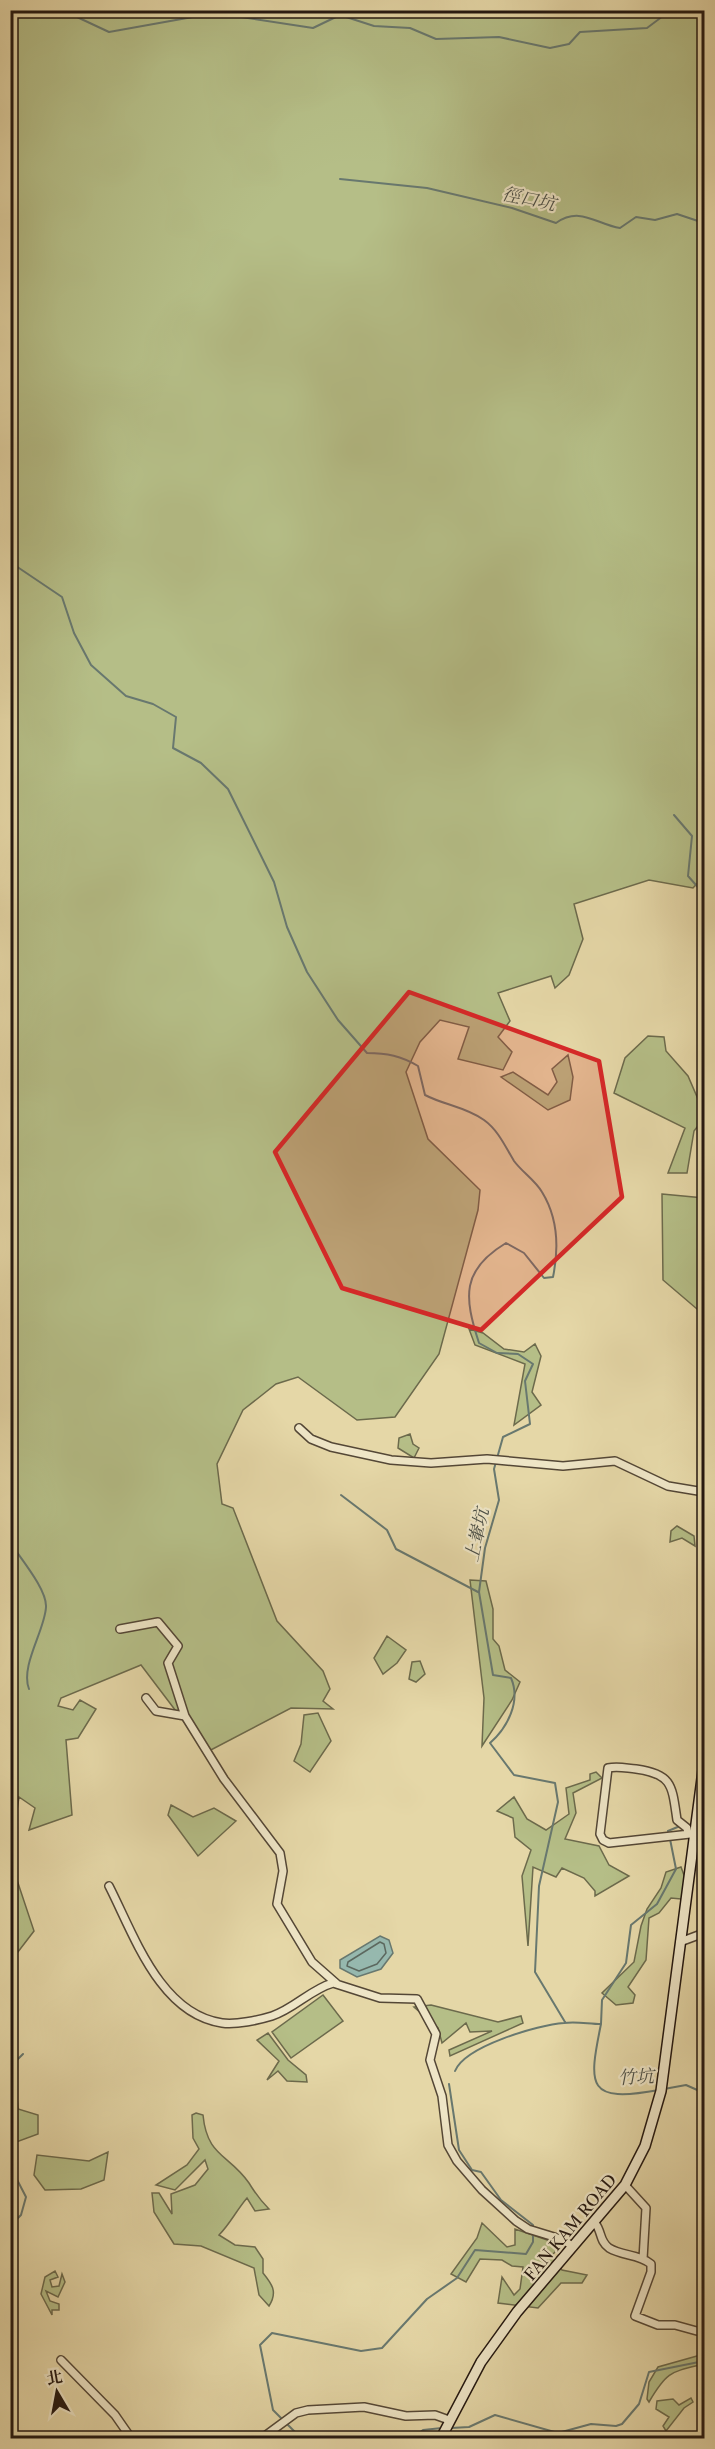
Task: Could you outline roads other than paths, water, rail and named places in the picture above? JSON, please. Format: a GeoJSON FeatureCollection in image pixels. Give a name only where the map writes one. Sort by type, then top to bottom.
{"type":"FeatureCollection","features":[{"type":"Feature","properties":{"kind":"main road","name":"FAN KAM ROAD"},"geometry":{"type":"LineString","coordinates":[[441,2439],[449,2420],[488,2353],[517,2312],[625,2185],[645,2146],[656,2112],[680,1942],[692,1830],[705,1763]]}},
{"type":"Feature","properties":{"kind":"street"},"geometry":{"type":"LineString","coordinates":[[299,1428],[310,1439],[331,1447],[391,1460],[431,1463],[487,1459],[563,1466],[615,1461],[668,1486],[705,1492]]}},
{"type":"Feature","properties":{"kind":"street"},"geometry":{"type":"LineString","coordinates":[[120,1629],[158,1622],[178,1646],[168,1663],[185,1716],[224,1779],[278,1850],[283,1867],[277,1904],[312,1962],[337,1984],[380,1998],[414,1998],[419,2002],[436,2034],[430,2060],[442,2096],[446,2134],[452,2154],[467,2174],[509,2216],[528,2229],[558,2238],[573,2247]]}},
{"type":"Feature","properties":{"kind":"street"},"geometry":{"type":"LineString","coordinates":[[146,1698],[156,1710],[185,1716]]}},
{"type":"Feature","properties":{"kind":"street"},"geometry":{"type":"LineString","coordinates":[[622,1766],[661,1774],[675,1796],[677,1820],[692,1830],[609,1843],[603,1840],[600,1833],[608,1768],[622,1766]]}},
{"type":"Feature","properties":{"kind":"street"},"geometry":{"type":"LineString","coordinates":[[109,1886],[162,1984],[183,2006],[204,2019],[229,2024],[269,2016],[323,1987],[337,1984]]}},
{"type":"Feature","properties":{"kind":"street"},"geometry":{"type":"LineString","coordinates":[[680,1942],[705,1933]]}},
{"type":"Feature","properties":{"kind":"street"},"geometry":{"type":"LineString","coordinates":[[625,2185],[646,2208],[643,2259]]}},
{"type":"Feature","properties":{"kind":"street"},"geometry":{"type":"LineString","coordinates":[[595,2223],[600,2229],[602,2240],[608,2247],[650,2263],[652,2268],[635,2316],[658,2325],[675,2325],[705,2333]]}},
{"type":"Feature","properties":{"kind":"street"},"geometry":{"type":"LineString","coordinates":[[61,2360],[115,2415],[131,2439]]}},
{"type":"Feature","properties":{"kind":"street"},"geometry":{"type":"LineString","coordinates":[[262,2439],[287,2419],[308,2410],[364,2407],[406,2416],[435,2415],[449,2420]]}},
{"type":"Feature","properties":{"kind":"water"},"geometry":{"type":"Polygon","coordinates":[[[380,1936],[389,1940],[393,1953],[381,1969],[357,1977],[340,1968],[340,1960],[380,1936]]]}},
{"type":"Feature","properties":{"kind":"waterway"},"geometry":{"type":"LineString","coordinates":[[62,10],[109,32],[215,13],[313,28],[340,15],[374,26],[410,28],[436,39],[499,37],[550,48],[569,44],[580,32],[647,28],[671,10]]}},
{"type":"Feature","properties":{"kind":"waterway","name":"徑口坑"},"geometry":{"type":"LineString","coordinates":[[340,179],[427,188],[512,208],[556,223],[565,218],[580,216],[620,228],[636,217],[655,220],[677,214],[704,223]]}},
{"type":"Feature","properties":{"kind":"waterway","name":"上輋坑"},"geometry":{"type":"LineString","coordinates":[[10,562],[62,597],[74,633],[91,665],[126,696],[153,704],[176,717],[173,748],[201,763],[228,789],[274,882],[287,927],[307,972],[338,1020],[367,1053],[394,1056],[418,1066],[425,1095],[470,1112],[489,1124],[514,1161],[539,1188],[551,1212],[556,1233],[553,1277],[544,1278],[524,1253],[506,1243],[491,1253],[474,1274],[469,1298],[479,1343],[497,1353],[518,1354],[533,1364],[525,1381],[530,1424],[503,1437],[494,1469],[499,1500],[485,1548],[479,1592],[493,1675],[511,1678],[514,1687],[511,1713],[502,1729],[490,1743],[514,1775],[555,1783],[558,1802],[539,1886],[535,1972],[565,2022]]}},
{"type":"Feature","properties":{"kind":"waterway"},"geometry":{"type":"LineString","coordinates":[[674,815],[692,836],[688,876],[704,894]]}},
{"type":"Feature","properties":{"kind":"waterway"},"geometry":{"type":"LineString","coordinates":[[341,1495],[387,1530],[396,1549],[478,1592]]}},
{"type":"Feature","properties":{"kind":"waterway"},"geometry":{"type":"LineString","coordinates":[[10,1542],[38,1583],[46,1607],[30,1659],[27,1680],[29,1689]]}},
{"type":"Feature","properties":{"kind":"waterway"},"geometry":{"type":"LineString","coordinates":[[669,1833],[668,1831],[680,1826]]}},
{"type":"Feature","properties":{"kind":"waterway"},"geometry":{"type":"LineString","coordinates":[[455,2071],[461,2062],[473,2053],[521,2032],[569,2022],[601,2024],[602,2000],[626,1963],[631,1925],[657,1904],[676,1869],[670,1839]]}},
{"type":"Feature","properties":{"kind":"waterway","name":"竹坑"},"geometry":{"type":"LineString","coordinates":[[601,2024],[594,2063],[598,2086],[618,2094],[659,2090]]}},
{"type":"Feature","properties":{"kind":"waterway"},"geometry":{"type":"LineString","coordinates":[[10,2067],[23,2054]]}},
{"type":"Feature","properties":{"kind":"waterway"},"geometry":{"type":"LineString","coordinates":[[449,2084],[459,2150],[472,2170],[481,2172],[501,2200],[533,2225],[533,2228]]}},
{"type":"Feature","properties":{"kind":"waterway","name":"竹坑"},"geometry":{"type":"LineString","coordinates":[[664,2089],[686,2085],[704,2093]]}},
{"type":"Feature","properties":{"kind":"waterway"},"geometry":{"type":"LineString","coordinates":[[10,2166],[26,2197],[21,2215],[10,2226]]}},
{"type":"Feature","properties":{"kind":"waterway"},"geometry":{"type":"LineString","coordinates":[[301,2438],[273,2410],[260,2345],[272,2333],[361,2351],[382,2348],[427,2299],[457,2278],[475,2250],[526,2254],[533,2242],[533,2236]]}},
{"type":"Feature","properties":{"kind":"waterway"},"geometry":{"type":"LineString","coordinates":[[451,2428],[469,2427],[495,2415],[558,2433],[591,2424],[616,2426],[622,2424],[639,2404],[649,2372],[704,2361]]}},
{"type":"Feature","properties":{"kind":"waterway"},"geometry":{"type":"LineString","coordinates":[[412,2438],[423,2430],[442,2428]]}}]}
